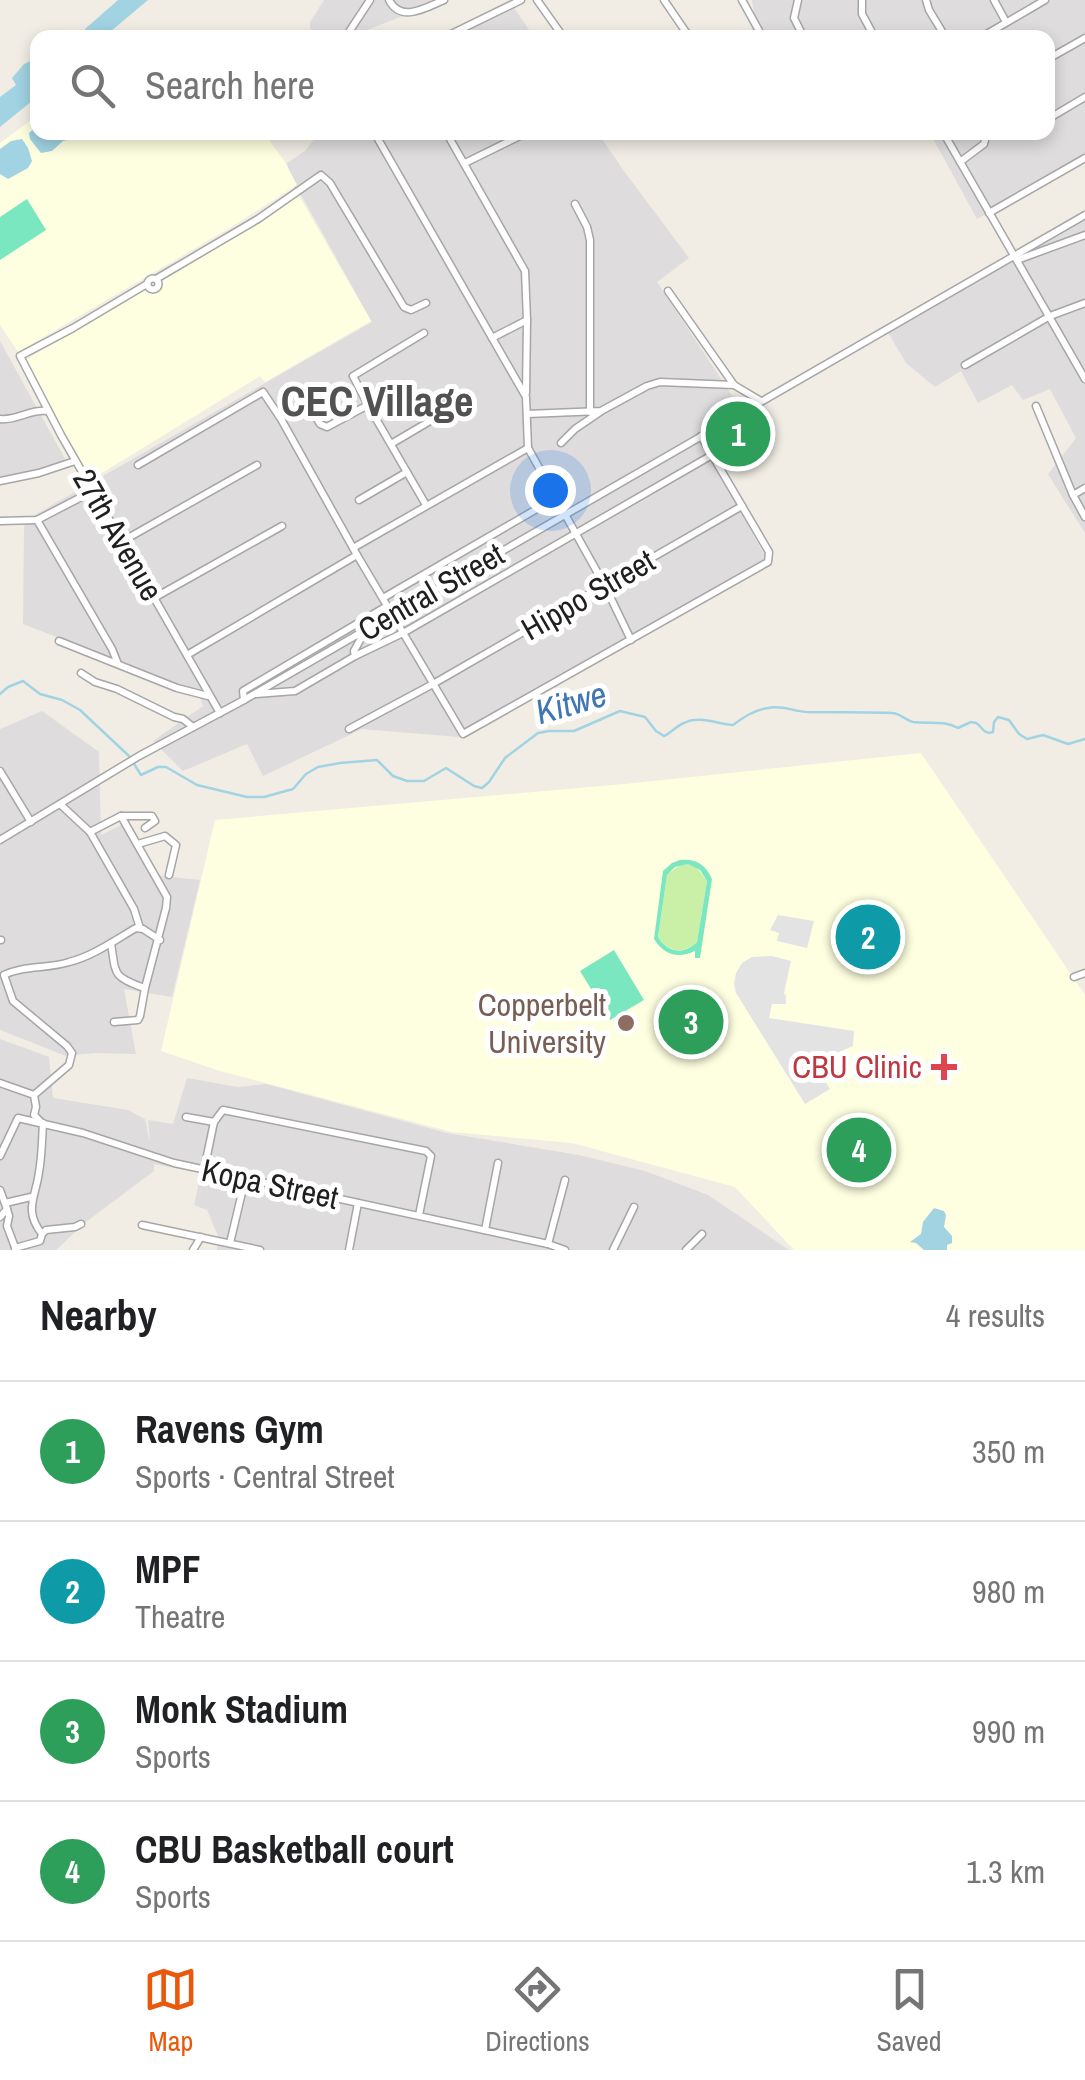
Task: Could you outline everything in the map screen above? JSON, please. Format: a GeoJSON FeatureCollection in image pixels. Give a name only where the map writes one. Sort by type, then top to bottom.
{"type":"FeatureCollection","features":[{"type":"Feature","properties":{"kind":"street"},"geometry":{"type":"LineString","coordinates":[[350,30],[370,0]]}},
{"type":"Feature","properties":{"kind":"street"},"geometry":{"type":"LineString","coordinates":[[389,0],[401,13],[416,12],[444,0]]}},
{"type":"Feature","properties":{"kind":"street"},"geometry":{"type":"LineString","coordinates":[[459,30],[521,0]]}},
{"type":"Feature","properties":{"kind":"street"},"geometry":{"type":"LineString","coordinates":[[537,0],[558,30]]}},
{"type":"Feature","properties":{"kind":"street"},"geometry":{"type":"LineString","coordinates":[[664,0],[685,30]]}},
{"type":"Feature","properties":{"kind":"street"},"geometry":{"type":"LineString","coordinates":[[742,0],[759,30]]}},
{"type":"Feature","properties":{"kind":"street"},"geometry":{"type":"LineString","coordinates":[[798,0],[794,18],[800,30]]}},
{"type":"Feature","properties":{"kind":"street"},"geometry":{"type":"LineString","coordinates":[[862,0],[862,14],[871,30]]}},
{"type":"Feature","properties":{"kind":"street"},"geometry":{"type":"LineString","coordinates":[[926,0],[941,30]]}},
{"type":"Feature","properties":{"kind":"street"},"geometry":{"type":"LineString","coordinates":[[994,0],[1006,22]]}},
{"type":"Feature","properties":{"kind":"street"},"geometry":{"type":"LineString","coordinates":[[993,30],[1045,0]]}},
{"type":"Feature","properties":{"kind":"street"},"geometry":{"type":"LineString","coordinates":[[1055,55],[1085,38]]}},
{"type":"Feature","properties":{"kind":"street"},"geometry":{"type":"LineString","coordinates":[[1055,115],[1085,98]]}},
{"type":"Feature","properties":{"kind":"street"},"geometry":{"type":"LineString","coordinates":[[379,140],[526,397]]}},
{"type":"Feature","properties":{"kind":"street"},"geometry":{"type":"LineString","coordinates":[[451,140],[525,271],[528,448],[631,640]]}},
{"type":"Feature","properties":{"kind":"street"},"geometry":{"type":"LineString","coordinates":[[465,163],[512,140]]}},
{"type":"Feature","properties":{"kind":"street"},"geometry":{"type":"LineString","coordinates":[[947,140],[1084,375]]}},
{"type":"Feature","properties":{"kind":"street"},"geometry":{"type":"LineString","coordinates":[[960,162],[985,140]]}},
{"type":"Feature","properties":{"kind":"street"},"geometry":{"type":"LineString","coordinates":[[989,213],[1085,158]]}},
{"type":"Feature","properties":{"kind":"street","name":"27th Avenue"},"geometry":{"type":"LineString","coordinates":[[220,712],[121,542],[20,356],[258,219],[321,175],[330,183],[404,307],[410,310],[426,303]]}},
{"type":"Feature","properties":{"kind":"street"},"geometry":{"type":"LineString","coordinates":[[576,204],[590,240],[590,412]]}},
{"type":"Feature","properties":{"kind":"street","name":"Central Street"},"geometry":{"type":"LineString","coordinates":[[0,840],[139,756],[244,700],[1085,215]]}},
{"type":"Feature","properties":{"kind":"street"},"geometry":{"type":"LineString","coordinates":[[1015,258],[1085,235]]}},
{"type":"Feature","properties":{"kind":"street"},"geometry":{"type":"LineString","coordinates":[[668,292],[734,385],[762,402]]}},
{"type":"Feature","properties":{"kind":"street"},"geometry":{"type":"LineString","coordinates":[[966,365],[1050,316],[1085,303]]}},
{"type":"Feature","properties":{"kind":"street"},"geometry":{"type":"LineString","coordinates":[[492,338],[527,320]]}},
{"type":"Feature","properties":{"kind":"street"},"geometry":{"type":"LineString","coordinates":[[424,333],[355,373],[354,379],[426,506]]}},
{"type":"Feature","properties":{"kind":"street"},"geometry":{"type":"LineString","coordinates":[[561,442],[601,411],[654,384],[734,385]]}},
{"type":"Feature","properties":{"kind":"street"},"geometry":{"type":"LineString","coordinates":[[138,464],[263,392],[463,734],[770,559],[701,436]]}},
{"type":"Feature","properties":{"kind":"street"},"geometry":{"type":"LineString","coordinates":[[304,397],[320,424],[327,427],[368,406]]}},
{"type":"Feature","properties":{"kind":"street"},"geometry":{"type":"LineString","coordinates":[[391,444],[468,398]]}},
{"type":"Feature","properties":{"kind":"street"},"geometry":{"type":"LineString","coordinates":[[1036,406],[1085,517]]}},
{"type":"Feature","properties":{"kind":"street"},"geometry":{"type":"LineString","coordinates":[[0,419],[36,410],[49,412]]}},
{"type":"Feature","properties":{"kind":"street"},"geometry":{"type":"LineString","coordinates":[[527,414],[601,411]]}},
{"type":"Feature","properties":{"kind":"street"},"geometry":{"type":"LineString","coordinates":[[187,655],[426,506],[528,448]]}},
{"type":"Feature","properties":{"kind":"street"},"geometry":{"type":"LineString","coordinates":[[254,694],[296,691],[712,455]]}},
{"type":"Feature","properties":{"kind":"street"},"geometry":{"type":"LineString","coordinates":[[0,481],[76,461]]}},
{"type":"Feature","properties":{"kind":"street"},"geometry":{"type":"LineString","coordinates":[[121,542],[256,465]]}},
{"type":"Feature","properties":{"kind":"street"},"geometry":{"type":"LineString","coordinates":[[358,500],[407,472]]}},
{"type":"Feature","properties":{"kind":"street"},"geometry":{"type":"LineString","coordinates":[[1073,495],[1085,488]]}},
{"type":"Feature","properties":{"kind":"street"},"geometry":{"type":"LineString","coordinates":[[0,521],[37,520],[93,492]]}},
{"type":"Feature","properties":{"kind":"street"},"geometry":{"type":"LineString","coordinates":[[244,700],[242,691],[554,499]]}},
{"type":"Feature","properties":{"kind":"street","name":"Hippo Street"},"geometry":{"type":"LineString","coordinates":[[349,729],[742,506]]}},
{"type":"Feature","properties":{"kind":"street"},"geometry":{"type":"LineString","coordinates":[[37,520],[118,664]]}},
{"type":"Feature","properties":{"kind":"street"},"geometry":{"type":"LineString","coordinates":[[154,598],[282,526]]}},
{"type":"Feature","properties":{"kind":"street"},"geometry":{"type":"LineString","coordinates":[[355,656],[366,629]]}},
{"type":"Feature","properties":{"kind":"street"},"geometry":{"type":"LineString","coordinates":[[59,641],[177,688],[209,696]]}},
{"type":"Feature","properties":{"kind":"street"},"geometry":{"type":"LineString","coordinates":[[310,661],[318,678]]}},
{"type":"Feature","properties":{"kind":"street"},"geometry":{"type":"LineString","coordinates":[[82,673],[184,720],[193,728]]}},
{"type":"Feature","properties":{"kind":"street"},"geometry":{"type":"LineString","coordinates":[[285,676],[296,691]]}},
{"type":"Feature","properties":{"kind":"street"},"geometry":{"type":"LineString","coordinates":[[0,771],[31,822]]}},
{"type":"Feature","properties":{"kind":"street"},"geometry":{"type":"LineString","coordinates":[[60,805],[90,832],[134,909],[140,928],[160,940]]}},
{"type":"Feature","properties":{"kind":"street"},"geometry":{"type":"LineString","coordinates":[[90,832],[121,816],[152,816],[155,821],[145,828]]}},
{"type":"Feature","properties":{"kind":"street"},"geometry":{"type":"LineString","coordinates":[[114,1022],[138,1020],[166,908],[166,897],[121,816]]}},
{"type":"Feature","properties":{"kind":"street"},"geometry":{"type":"LineString","coordinates":[[138,844],[165,836],[175,842],[170,875]]}},
{"type":"Feature","properties":{"kind":"street"},"geometry":{"type":"LineString","coordinates":[[34,1095],[69,1065],[72,1053],[13,1001],[4,974],[66,964],[140,928]]}},
{"type":"Feature","properties":{"kind":"street"},"geometry":{"type":"LineString","coordinates":[[110,943],[120,979],[144,988]]}},
{"type":"Feature","properties":{"kind":"street"},"geometry":{"type":"LineString","coordinates":[[1074,977],[1085,972]]}},
{"type":"Feature","properties":{"kind":"street"},"geometry":{"type":"LineString","coordinates":[[0,1083],[34,1095]]}},
{"type":"Feature","properties":{"kind":"street"},"geometry":{"type":"LineString","coordinates":[[34,1095],[34,1114],[42,1122],[38,1178],[31,1197],[34,1218],[42,1234]]}},
{"type":"Feature","properties":{"kind":"street"},"geometry":{"type":"LineString","coordinates":[[204,1170],[214,1122],[220,1112],[228,1110],[426,1151],[431,1156],[419,1215]]}},
{"type":"Feature","properties":{"kind":"street"},"geometry":{"type":"LineString","coordinates":[[0,1156],[18,1118],[42,1122]]}},
{"type":"Feature","properties":{"kind":"street"},"geometry":{"type":"LineString","coordinates":[[186,1118],[214,1122]]}},
{"type":"Feature","properties":{"kind":"street","name":"Kopa Street"},"geometry":{"type":"LineString","coordinates":[[42,1122],[157,1159],[565,1250]]}},
{"type":"Feature","properties":{"kind":"street"},"geometry":{"type":"LineString","coordinates":[[485,1230],[498,1163]]}},
{"type":"Feature","properties":{"kind":"street"},"geometry":{"type":"LineString","coordinates":[[230,1243],[245,1180]]}},
{"type":"Feature","properties":{"kind":"street"},"geometry":{"type":"LineString","coordinates":[[548,1244],[565,1180]]}},
{"type":"Feature","properties":{"kind":"street"},"geometry":{"type":"LineString","coordinates":[[3,1199],[31,1197]]}},
{"type":"Feature","properties":{"kind":"street"},"geometry":{"type":"LineString","coordinates":[[0,1217],[3,1199]]}},
{"type":"Feature","properties":{"kind":"street"},"geometry":{"type":"LineString","coordinates":[[3,1199],[15,1249],[40,1242],[46,1230],[81,1224]]}},
{"type":"Feature","properties":{"kind":"street"},"geometry":{"type":"LineString","coordinates":[[349,1250],[358,1203]]}},
{"type":"Feature","properties":{"kind":"street"},"geometry":{"type":"LineString","coordinates":[[613,1250],[634,1207]]}},
{"type":"Feature","properties":{"kind":"street"},"geometry":{"type":"LineString","coordinates":[[142,1225],[260,1250]]}},
{"type":"Feature","properties":{"kind":"street"},"geometry":{"type":"LineString","coordinates":[[686,1250],[702,1234]]}},
{"type":"Feature","properties":{"kind":"street"},"geometry":{"type":"LineString","coordinates":[[194,1250],[201,1237]]}},
{"type":"Feature","properties":{"kind":"shaded area"},"geometry":{"type":"Polygon","coordinates":[[[324,0],[444,0],[367,30],[311,30],[310,22],[324,0]]]}},
{"type":"Feature","properties":{"kind":"shaded area"},"geometry":{"type":"Polygon","coordinates":[[[752,0],[1085,0],[1085,159],[977,219],[934,140],[1055,140],[1055,30],[757,30],[752,0]]]}},
{"type":"Feature","properties":{"kind":"shaded area"},"geometry":{"type":"Polygon","coordinates":[[[510,2],[529,30],[451,30],[510,2]]]}},
{"type":"Feature","properties":{"kind":"shaded area"},"geometry":{"type":"Polygon","coordinates":[[[30,121],[30,140],[269,140],[297,185],[18,352],[0,325],[0,143],[30,121]]]}},
{"type":"Feature","properties":{"kind":"shaded area"},"geometry":{"type":"Polygon","coordinates":[[[314,140],[603,140],[689,258],[657,282],[741,409],[697,434],[764,554],[763,560],[459,737],[362,729],[263,776],[247,744],[183,771],[153,741],[203,706],[198,692],[23,624],[24,528],[26,520],[372,322],[300,193],[292,186],[287,163],[314,140]]]}},
{"type":"Feature","properties":{"kind":"shaded area"},"geometry":{"type":"Polygon","coordinates":[[[298,194],[371,321],[265,382],[260,376],[89,481],[24,361],[258,223],[298,194]]]}},
{"type":"Feature","properties":{"kind":"shaded area"},"geometry":{"type":"Polygon","coordinates":[[[1085,220],[1085,533],[1048,474],[1076,438],[1050,389],[1023,400],[1012,385],[978,403],[961,371],[935,387],[906,363],[887,331],[1085,220]]]}},
{"type":"Feature","properties":{"kind":"shaded area"},"geometry":{"type":"Polygon","coordinates":[[[0,341],[70,468],[0,485],[0,341]]]}},
{"type":"Feature","properties":{"kind":"shaded area"},"geometry":{"type":"Polygon","coordinates":[[[42,711],[99,752],[101,835],[125,823],[154,875],[200,880],[172,997],[124,989],[136,1054],[66,1056],[0,1030],[0,729],[42,711]]]}},
{"type":"Feature","properties":{"kind":"shaded area","name":"Copperbelt University"},"geometry":{"type":"Polygon","coordinates":[[[921,753],[1085,995],[1085,1250],[794,1250],[735,1187],[572,1143],[452,1132],[220,1071],[161,1051],[215,820],[921,753]]]}},
{"type":"Feature","properties":{"kind":"shaded area"},"geometry":{"type":"Polygon","coordinates":[[[778,915],[814,921],[807,948],[777,941],[779,933],[770,930],[778,915]]]}},
{"type":"Feature","properties":{"kind":"shaded area"},"geometry":{"type":"Polygon","coordinates":[[[772,956],[791,961],[784,993],[786,1004],[772,1004],[769,1018],[854,1031],[853,1046],[813,1063],[830,1089],[805,1104],[736,993],[736,973],[742,963],[752,957],[772,956]]]}},
{"type":"Feature","properties":{"kind":"shaded area"},"geometry":{"type":"Polygon","coordinates":[[[0,1039],[49,1057],[53,1098],[128,1110],[145,1119],[150,1143],[148,1120],[173,1124],[187,1078],[238,1087],[266,1084],[447,1133],[579,1155],[645,1171],[708,1195],[789,1250],[217,1250],[218,1236],[207,1210],[194,1205],[201,1173],[154,1164],[154,1171],[56,1250],[0,1250],[0,1039]]]}},
{"type":"Feature","properties":{"kind":"green space"},"geometry":{"type":"Polygon","coordinates":[[[27,199],[46,230],[0,260],[0,217],[27,199]]]}},
{"type":"Feature","properties":{"kind":"green space"},"geometry":{"type":"Polygon","coordinates":[[[696,861],[712,879],[700,958],[695,958],[695,951],[672,954],[654,939],[663,871],[672,863],[696,861]],[[688,864],[675,867],[667,875],[658,937],[671,949],[687,949],[697,942],[707,881],[700,870],[688,864]]]}},
{"type":"Feature","properties":{"kind":"green space"},"geometry":{"type":"Polygon","coordinates":[[[688,864],[697,868],[707,881],[697,942],[676,950],[658,937],[667,874],[688,864]]]}},
{"type":"Feature","properties":{"kind":"green space"},"geometry":{"type":"Polygon","coordinates":[[[614,950],[644,1000],[610,1020],[580,971],[614,950]]]}},
{"type":"Feature","properties":{"kind":"green space"},"geometry":{"type":"Polygon","coordinates":[[[688,986],[721,1038],[693,1057],[660,1005],[688,986]]]}},
{"type":"Feature","properties":{"kind":"water"},"geometry":{"type":"Polygon","coordinates":[[[118,0],[148,0],[112,30],[85,29],[118,0]]]}},
{"type":"Feature","properties":{"kind":"water"},"geometry":{"type":"Polygon","coordinates":[[[30,61],[30,103],[0,127],[0,97],[16,85],[12,78],[30,61]]]}},
{"type":"Feature","properties":{"kind":"water"},"geometry":{"type":"Polygon","coordinates":[[[22,139],[32,161],[28,168],[8,179],[0,174],[0,149],[22,139]]]}},
{"type":"Feature","properties":{"kind":"water"},"geometry":{"type":"Polygon","coordinates":[[[31,140],[67,140],[52,151],[41,153],[31,140]]]}},
{"type":"Feature","properties":{"kind":"water"},"geometry":{"type":"Polygon","coordinates":[[[934,1208],[946,1215],[944,1227],[952,1236],[947,1250],[924,1250],[910,1242],[921,1234],[923,1222],[934,1208]]]}},
{"type":"Feature","properties":{"kind":"waterway","name":"Kitwe"},"geometry":{"type":"LineString","coordinates":[[0,694],[23,681],[40,694],[80,710],[129,756],[141,775],[166,767],[197,785],[247,797],[293,789],[318,767],[377,760],[393,776],[407,781],[424,781],[446,768],[482,788],[505,758],[538,733],[574,731],[620,711],[645,717],[664,736],[690,721],[733,725],[754,712],[778,707],[806,712],[895,713],[913,722],[958,728],[971,722],[990,733],[998,717],[1009,720],[1027,739],[1043,735],[1068,744],[1085,739]]}},
{"type":"Feature","properties":{"kind":"place","name":"Ravens Gym"},"geometry":{"type":"Point","coordinates":[738,434]}},
{"type":"Feature","properties":{"kind":"place","name":"MPF"},"geometry":{"type":"Point","coordinates":[868,937]}},
{"type":"Feature","properties":{"kind":"place","name":"Monk Stadium"},"geometry":{"type":"Point","coordinates":[691,1022]}},
{"type":"Feature","properties":{"kind":"place","name":"Copperbelt University"},"geometry":{"type":"Point","coordinates":[626,1023]}},
{"type":"Feature","properties":{"kind":"place","name":"CBU Clinic"},"geometry":{"type":"Point","coordinates":[944,1067]}},
{"type":"Feature","properties":{"kind":"place","name":"CBU Basketball court"},"geometry":{"type":"Point","coordinates":[859,1150]}},
{"type":"Feature","properties":{"kind":"district","name":"CEC Village"},"geometry":{"type":"Point","coordinates":[377,401]}}]}
